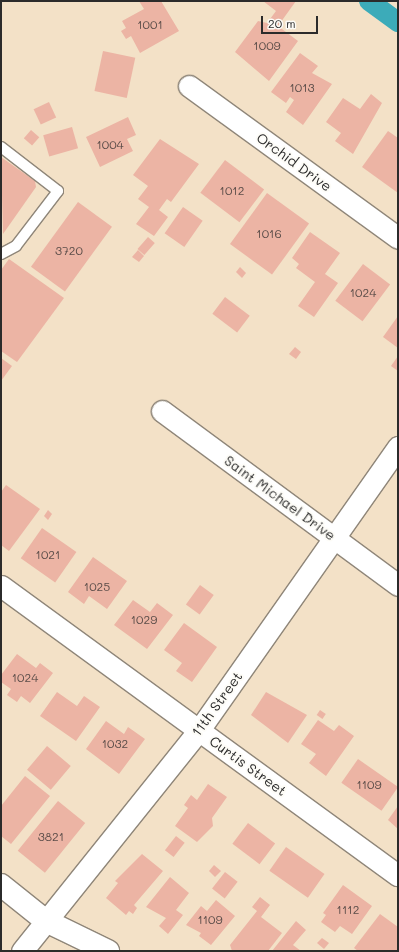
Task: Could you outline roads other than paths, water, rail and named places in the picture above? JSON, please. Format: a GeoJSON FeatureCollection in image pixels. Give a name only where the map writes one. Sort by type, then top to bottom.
{"type":"FeatureCollection","features":[{"type":"Feature","properties":{"kind":"street","name":"Orchid Drive"},"geometry":{"type":"LineString","coordinates":[[189,86],[398,238]]}},
{"type":"Feature","properties":{"kind":"street","name":"Saint Michael Drive"},"geometry":{"type":"LineString","coordinates":[[162,411],[398,585]]}},
{"type":"Feature","properties":{"kind":"street","name":"11th Street"},"geometry":{"type":"LineString","coordinates":[[22,951],[199,730],[398,447]]}},
{"type":"Feature","properties":{"kind":"street","name":"Curtis Street"},"geometry":{"type":"LineString","coordinates":[[1,586],[398,875]]}},
{"type":"Feature","properties":{"kind":"street"},"geometry":{"type":"LineString","coordinates":[[1,885],[46,921],[108,951]]}},
{"type":"Feature","properties":{"kind":"lane"},"geometry":{"type":"LineString","coordinates":[[1,147],[58,191],[16,246],[1,254]]}},
{"type":"Feature","properties":{"kind":"waterway"},"geometry":{"type":"LineString","coordinates":[[369,1],[398,22]]}}]}
